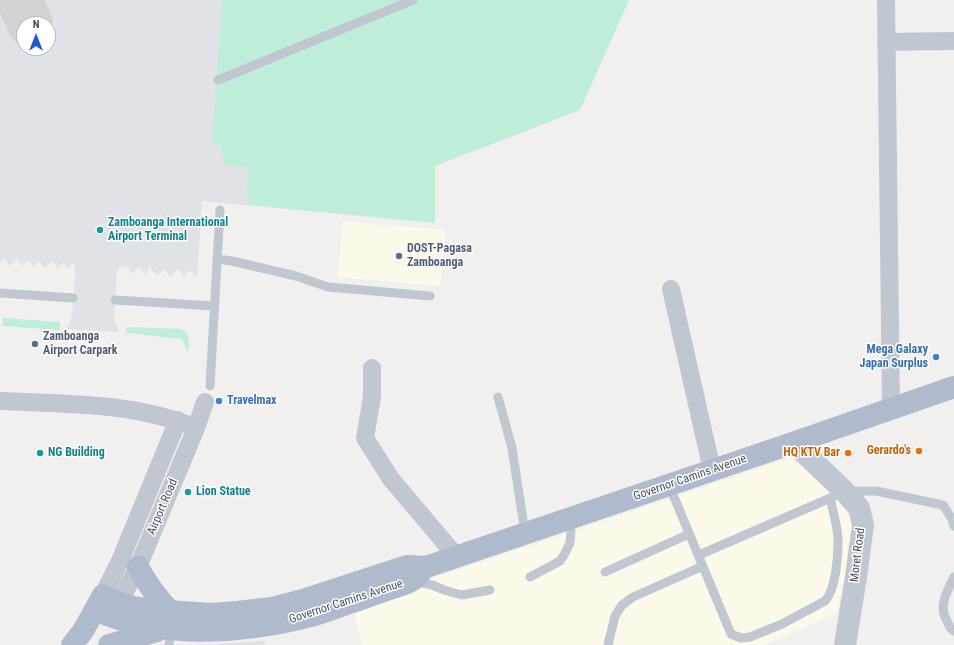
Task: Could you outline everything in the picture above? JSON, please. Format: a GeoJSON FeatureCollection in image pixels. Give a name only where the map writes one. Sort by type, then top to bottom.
{"type":"FeatureCollection","features":[{"type":"Feature","properties":{"kind":"main road","name":"Governor Camins Avenue"},"geometry":{"type":"LineString","coordinates":[[107,606],[131,624],[169,629],[212,614],[272,608],[303,600],[415,571],[794,443],[954,387]]}},
{"type":"Feature","properties":{"kind":"main road"},"geometry":{"type":"LineString","coordinates":[[109,645],[169,629],[161,602],[138,567]]}},
{"type":"Feature","properties":{"kind":"main road"},"geometry":{"type":"LineString","coordinates":[[72,645],[107,606]]}},
{"type":"Feature","properties":{"kind":"main road"},"geometry":{"type":"LineString","coordinates":[[94,645],[107,606]]}},
{"type":"Feature","properties":{"kind":"street"},"geometry":{"type":"LineString","coordinates":[[886,0],[891,408]]}},
{"type":"Feature","properties":{"kind":"street"},"geometry":{"type":"LineString","coordinates":[[886,42],[954,41]]}},
{"type":"Feature","properties":{"kind":"street"},"geometry":{"type":"LineString","coordinates":[[670,289],[712,470]]}},
{"type":"Feature","properties":{"kind":"street"},"geometry":{"type":"LineString","coordinates":[[372,368],[372,397],[365,438],[391,479],[456,556]]}},
{"type":"Feature","properties":{"kind":"street","name":"Airport Road"},"geometry":{"type":"LineString","coordinates":[[107,606],[138,567],[196,428],[207,394]]}},
{"type":"Feature","properties":{"kind":"street"},"geometry":{"type":"LineString","coordinates":[[0,401],[116,408],[151,413],[178,420],[196,428]]}},
{"type":"Feature","properties":{"kind":"street","name":"Airport Road"},"geometry":{"type":"LineString","coordinates":[[107,606],[120,561],[178,420]]}},
{"type":"Feature","properties":{"kind":"street","name":"Moret Road"},"geometry":{"type":"LineString","coordinates":[[794,443],[837,495],[859,508],[863,525],[845,645]]}},
{"type":"Feature","properties":{"kind":"lane"},"geometry":{"type":"LineString","coordinates":[[218,80],[413,0]]}},
{"type":"Feature","properties":{"kind":"lane"},"geometry":{"type":"LineString","coordinates":[[207,394],[220,210]]}},
{"type":"Feature","properties":{"kind":"lane"},"geometry":{"type":"LineString","coordinates":[[217,259],[232,261],[296,276],[328,288],[430,296]]}},
{"type":"Feature","properties":{"kind":"lane"},"geometry":{"type":"LineString","coordinates":[[0,293],[74,298]]}},
{"type":"Feature","properties":{"kind":"lane"},"geometry":{"type":"LineString","coordinates":[[115,300],[214,306]]}},
{"type":"Feature","properties":{"kind":"lane"},"geometry":{"type":"LineString","coordinates":[[498,397],[512,448],[525,533]]}},
{"type":"Feature","properties":{"kind":"lane"},"geometry":{"type":"LineString","coordinates":[[669,485],[731,634],[741,638],[750,637],[782,624],[825,600],[829,596],[834,584],[838,542],[837,495]]}},
{"type":"Feature","properties":{"kind":"lane"},"geometry":{"type":"LineString","coordinates":[[699,555],[837,495],[876,491],[943,505],[952,519],[954,526]]}},
{"type":"Feature","properties":{"kind":"lane"},"geometry":{"type":"LineString","coordinates":[[530,577],[560,561],[570,543],[570,518]]}},
{"type":"Feature","properties":{"kind":"lane"},"geometry":{"type":"LineString","coordinates":[[605,572],[689,534]]}},
{"type":"Feature","properties":{"kind":"lane"},"geometry":{"type":"LineString","coordinates":[[608,645],[615,616],[622,605],[633,597],[703,566]]}},
{"type":"Feature","properties":{"kind":"lane"},"geometry":{"type":"LineString","coordinates":[[415,571],[432,585],[462,595],[490,590]]}},
{"type":"Feature","properties":{"kind":"lane"},"geometry":{"type":"LineString","coordinates":[[954,577],[945,593],[942,614],[951,630],[954,631]]}},
{"type":"Feature","properties":{"kind":"shaded area"},"geometry":{"type":"Polygon","coordinates":[[[0,0],[629,0],[580,110],[435,166],[435,223],[202,201],[197,278],[190,270],[184,277],[178,269],[170,277],[164,269],[157,275],[150,268],[145,275],[139,267],[132,274],[127,266],[121,266],[117,272],[114,312],[119,332],[66,329],[71,320],[73,305],[74,263],[67,269],[64,262],[58,269],[53,261],[45,268],[39,261],[33,267],[29,260],[22,266],[17,259],[9,266],[5,258],[0,263],[0,0]]]}},
{"type":"Feature","properties":{"kind":"shaded area"},"geometry":{"type":"Polygon","coordinates":[[[343,221],[445,230],[440,286],[338,277],[343,221]]]}},
{"type":"Feature","properties":{"kind":"shaded area"},"geometry":{"type":"Polygon","coordinates":[[[794,457],[857,514],[837,614],[763,645],[362,645],[353,605],[794,457]]]}},
{"type":"Feature","properties":{"kind":"shaded area"},"geometry":{"type":"Polygon","coordinates":[[[264,641],[265,645],[198,645],[264,641]]]}},
{"type":"Feature","properties":{"kind":"green space"},"geometry":{"type":"Polygon","coordinates":[[[222,0],[629,0],[580,110],[435,166],[435,223],[232,203],[247,203],[248,167],[225,166],[220,145],[212,141],[222,0]]]}},
{"type":"Feature","properties":{"kind":"green space"},"geometry":{"type":"Polygon","coordinates":[[[3,318],[60,322],[60,330],[2,326],[3,318]]]}},
{"type":"Feature","properties":{"kind":"green space"},"geometry":{"type":"Polygon","coordinates":[[[126,327],[181,329],[188,336],[188,353],[182,339],[126,333],[126,327]]]}},
{"type":"Feature","properties":{"kind":"taxiway"},"geometry":{"type":"LineString","coordinates":[[19,0],[26,16]]}},
{"type":"Feature","properties":{"kind":"place","name":"Zamboanga International Airport Terminal"},"geometry":{"type":"Point","coordinates":[100,230]}},
{"type":"Feature","properties":{"kind":"place","name":"DOST-Pagasa Zamboanga"},"geometry":{"type":"Point","coordinates":[399,256]}},
{"type":"Feature","properties":{"kind":"place","name":"Zamboanga Airport Carpark"},"geometry":{"type":"Point","coordinates":[35,344]}},
{"type":"Feature","properties":{"kind":"place","name":"Mega Galaxy Japan Surplus"},"geometry":{"type":"Point","coordinates":[936,357]}},
{"type":"Feature","properties":{"kind":"place","name":"Travelmax"},"geometry":{"type":"Point","coordinates":[219,401]}},
{"type":"Feature","properties":{"kind":"place","name":"Gerardo's"},"geometry":{"type":"Point","coordinates":[919,451]}},
{"type":"Feature","properties":{"kind":"place","name":"NG Building"},"geometry":{"type":"Point","coordinates":[40,453]}},
{"type":"Feature","properties":{"kind":"place","name":"HQ KTV Bar"},"geometry":{"type":"Point","coordinates":[848,453]}},
{"type":"Feature","properties":{"kind":"place","name":"Lion Statue"},"geometry":{"type":"Point","coordinates":[188,492]}}]}
